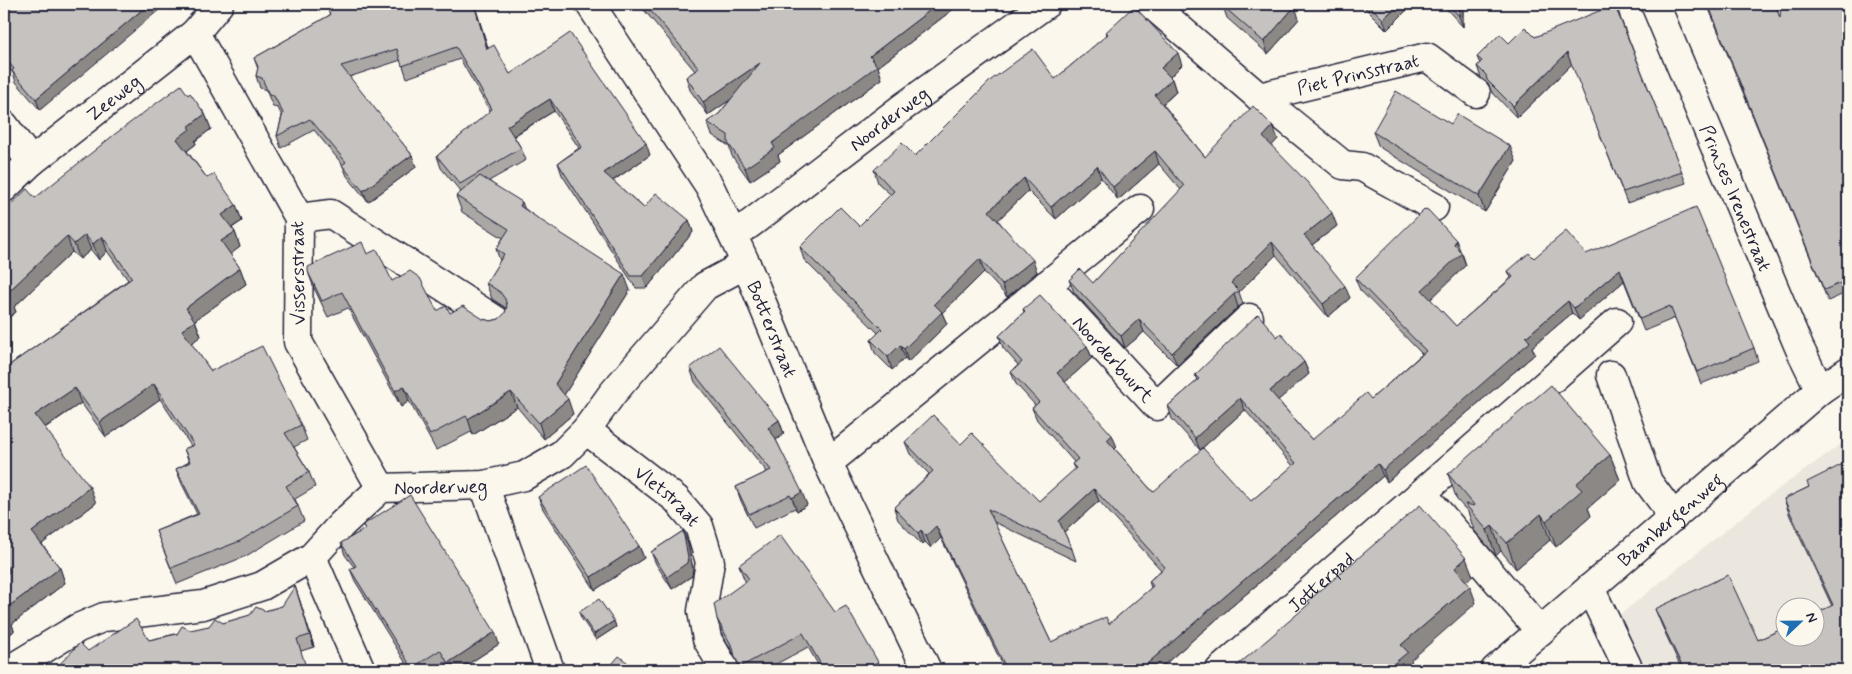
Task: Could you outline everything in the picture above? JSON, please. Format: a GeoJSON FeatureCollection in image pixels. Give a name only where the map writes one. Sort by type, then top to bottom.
{"type":"FeatureCollection","features":[{"type":"Feature","properties":{"kind":"street","name":"Zeeweg"},"geometry":{"type":"LineString","coordinates":[[4,188],[31,162],[194,32],[219,4]]}},
{"type":"Feature","properties":{"kind":"street","name":"Botterstraat"},"geometry":{"type":"LineString","coordinates":[[590,4],[710,187],[746,264],[828,463],[927,670]]}},
{"type":"Feature","properties":{"kind":"street","name":"Noorderweg"},"geometry":{"type":"LineString","coordinates":[[732,234],[750,224],[903,107],[1046,4]]}},
{"type":"Feature","properties":{"kind":"street","name":"Prinses Irenestraat"},"geometry":{"type":"LineString","coordinates":[[1655,4],[1795,338],[1820,390]]}},
{"type":"Feature","properties":{"kind":"street","name":"Piet Prinsstraat"},"geometry":{"type":"LineString","coordinates":[[1162,7],[1259,98],[1343,165],[1362,167],[1434,207]]}},
{"type":"Feature","properties":{"kind":"street","name":"Vissersstraat"},"geometry":{"type":"LineString","coordinates":[[194,32],[299,218],[298,342],[381,488]]}},
{"type":"Feature","properties":{"kind":"street","name":"Piet Prinsstraat"},"geometry":{"type":"LineString","coordinates":[[1259,98],[1427,57],[1476,93]]}},
{"type":"Feature","properties":{"kind":"street"},"geometry":{"type":"LineString","coordinates":[[4,126],[31,162]]}},
{"type":"Feature","properties":{"kind":"street"},"geometry":{"type":"LineString","coordinates":[[828,463],[1140,209]]}},
{"type":"Feature","properties":{"kind":"street"},"geometry":{"type":"LineString","coordinates":[[299,218],[331,214],[497,321]]}},
{"type":"Feature","properties":{"kind":"street","name":"Noorderweg"},"geometry":{"type":"LineString","coordinates":[[9,670],[78,628],[104,617],[203,605],[262,586],[312,557],[342,524],[381,488],[484,485],[524,476],[562,454],[586,430],[612,394],[705,286],[746,264]]}},
{"type":"Feature","properties":{"kind":"street","name":"Noorderbuurt"},"geometry":{"type":"LineString","coordinates":[[1046,285],[1157,406],[1249,318]]}},
{"type":"Feature","properties":{"kind":"street","name":"Jotterpad"},"geometry":{"type":"LineString","coordinates":[[1220,670],[1617,322]]}},
{"type":"Feature","properties":{"kind":"street","name":"Baanbergenweg"},"geometry":{"type":"LineString","coordinates":[[1495,670],[1820,390],[1848,371]]}},
{"type":"Feature","properties":{"kind":"street"},"geometry":{"type":"LineString","coordinates":[[1612,375],[1648,482],[1674,517]]}},
{"type":"Feature","properties":{"kind":"street","name":"Vletstraat"},"geometry":{"type":"LineString","coordinates":[[586,430],[676,499],[699,526],[710,562],[702,611],[707,639],[725,670]]}},
{"type":"Feature","properties":{"kind":"street"},"geometry":{"type":"LineString","coordinates":[[484,485],[550,670]]}},
{"type":"Feature","properties":{"kind":"street"},"geometry":{"type":"LineString","coordinates":[[1423,494],[1540,631]]}},
{"type":"Feature","properties":{"kind":"street"},"geometry":{"type":"LineString","coordinates":[[312,557],[361,670]]}},
{"type":"Feature","properties":{"kind":"street"},"geometry":{"type":"LineString","coordinates":[[1590,588],[1629,670]]}},
{"type":"Feature","properties":{"kind":"shaded area"},"geometry":{"type":"Polygon","coordinates":[[[1848,439],[1848,670],[1615,670],[1597,633],[1767,497],[1848,439]]]}},
{"type":"Feature","properties":{"kind":"building"},"geometry":{"type":"Polygon","coordinates":[[[4,4],[149,4],[36,99],[12,71],[14,69],[4,56],[4,4]]]}},
{"type":"Feature","properties":{"kind":"building"},"geometry":{"type":"Polygon","coordinates":[[[338,4],[474,4],[487,49],[494,45],[510,74],[570,33],[646,143],[604,173],[644,208],[656,193],[689,220],[643,276],[631,276],[558,163],[582,147],[550,99],[507,126],[521,148],[460,184],[437,156],[492,109],[456,47],[402,66],[397,49],[341,66],[412,155],[363,191],[342,165],[346,162],[310,119],[277,136],[283,113],[274,96],[269,95],[262,78],[256,76],[258,67],[254,58],[330,15],[328,9],[338,4]]]}},
{"type":"Feature","properties":{"kind":"building"},"geometry":{"type":"Polygon","coordinates":[[[645,4],[938,4],[870,56],[877,66],[772,143],[775,148],[745,168],[728,143],[728,135],[707,122],[719,114],[760,63],[703,102],[686,77],[699,68],[645,4]]]}},
{"type":"Feature","properties":{"kind":"building"},"geometry":{"type":"Polygon","coordinates":[[[1225,4],[1292,4],[1295,6],[1264,42],[1223,6],[1225,4]]]}},
{"type":"Feature","properties":{"kind":"building"},"geometry":{"type":"Polygon","coordinates":[[[1368,4],[1399,4],[1383,19],[1368,4]]]}},
{"type":"Feature","properties":{"kind":"building"},"geometry":{"type":"Polygon","coordinates":[[[1448,4],[1459,4],[1459,16],[1448,4]]]}},
{"type":"Feature","properties":{"kind":"building"},"geometry":{"type":"Polygon","coordinates":[[[1616,4],[1615,6],[1682,172],[1623,192],[1567,53],[1513,106],[1487,80],[1486,75],[1477,66],[1482,61],[1477,57],[1500,34],[1509,43],[1525,27],[1535,37],[1616,4]]]}},
{"type":"Feature","properties":{"kind":"building"},"geometry":{"type":"Polygon","coordinates":[[[1708,4],[1775,4],[1780,18],[1781,4],[1848,4],[1848,280],[1824,290],[1708,4]]]}},
{"type":"Feature","properties":{"kind":"building"},"geometry":{"type":"Polygon","coordinates":[[[1134,6],[1178,53],[1161,68],[1172,79],[1155,95],[1205,157],[1253,106],[1273,126],[1263,137],[1308,183],[1332,213],[1304,235],[1345,286],[1323,304],[1272,242],[1231,283],[1239,291],[1172,353],[1139,319],[1121,336],[1069,280],[1080,269],[1093,283],[1184,186],[1155,151],[1113,187],[1097,166],[1051,207],[1024,178],[989,211],[1033,260],[1002,285],[980,259],[934,304],[942,312],[904,349],[900,345],[888,357],[871,340],[882,329],[800,247],[840,207],[859,226],[894,191],[874,170],[902,143],[915,156],[991,80],[1033,49],[1055,79],[1108,34],[1106,32],[1134,6]]]}},
{"type":"Feature","properties":{"kind":"building"},"geometry":{"type":"Polygon","coordinates":[[[181,85],[188,95],[190,93],[205,114],[188,127],[190,129],[177,139],[207,178],[214,174],[236,205],[222,215],[235,232],[221,241],[240,268],[186,308],[195,321],[182,330],[211,371],[262,346],[301,425],[285,433],[309,472],[286,486],[298,506],[240,541],[171,568],[156,531],[199,514],[176,469],[190,462],[184,449],[194,445],[154,384],[100,422],[75,388],[35,415],[90,487],[32,532],[60,568],[4,610],[4,576],[10,571],[4,562],[4,369],[132,278],[102,236],[93,244],[85,235],[74,244],[67,236],[7,293],[10,296],[4,301],[4,211],[27,189],[35,198],[115,134],[181,85]]]}},
{"type":"Feature","properties":{"kind":"building"},"geometry":{"type":"Polygon","coordinates":[[[1396,91],[1451,124],[1457,114],[1510,146],[1479,196],[1373,132],[1396,91]]]}},
{"type":"Feature","properties":{"kind":"building"},"geometry":{"type":"Polygon","coordinates":[[[480,176],[522,202],[520,206],[542,221],[624,274],[555,384],[568,399],[539,423],[511,392],[468,419],[466,416],[430,435],[404,386],[395,391],[342,292],[322,301],[308,272],[308,267],[362,242],[367,254],[378,251],[392,281],[410,271],[420,278],[437,311],[446,306],[450,313],[463,306],[483,319],[491,321],[499,319],[505,313],[507,306],[505,299],[500,292],[486,283],[504,254],[496,249],[509,229],[456,196],[480,176]]]}},
{"type":"Feature","properties":{"kind":"building"},"geometry":{"type":"Polygon","coordinates":[[[1696,207],[1754,348],[1697,372],[1670,306],[1640,319],[1620,269],[1574,308],[1568,301],[1526,337],[1530,342],[1383,470],[1378,464],[1142,670],[1007,670],[936,526],[926,536],[921,530],[918,533],[894,508],[933,471],[905,442],[933,415],[961,444],[972,433],[1039,501],[1076,468],[1072,464],[1078,459],[1032,408],[1039,402],[1011,372],[1022,362],[999,336],[1025,311],[1023,309],[1040,295],[1087,346],[1057,373],[1112,435],[1107,440],[1153,492],[1203,448],[1251,501],[1296,463],[1240,398],[1195,438],[1168,406],[1199,379],[1195,375],[1258,314],[1277,337],[1281,333],[1304,362],[1270,391],[1312,440],[1366,393],[1371,399],[1426,351],[1355,278],[1425,209],[1456,240],[1454,245],[1462,253],[1422,290],[1456,326],[1513,277],[1508,271],[1529,253],[1534,258],[1566,231],[1586,254],[1696,207]],[[1094,489],[1059,521],[1072,549],[988,509],[1051,642],[1106,617],[1109,624],[1153,586],[1149,581],[1165,567],[1094,489]]]}},
{"type":"Feature","properties":{"kind":"building"},"geometry":{"type":"Polygon","coordinates":[[[719,346],[779,420],[768,428],[774,436],[802,492],[792,498],[790,495],[749,514],[736,487],[771,470],[690,368],[719,346]]]}},
{"type":"Feature","properties":{"kind":"building"},"geometry":{"type":"Polygon","coordinates":[[[1551,385],[1610,455],[1576,484],[1582,490],[1546,521],[1541,514],[1507,543],[1492,526],[1487,530],[1465,504],[1475,506],[1448,474],[1551,385]]]}},
{"type":"Feature","properties":{"kind":"building"},"geometry":{"type":"Polygon","coordinates":[[[1843,464],[1848,476],[1848,670],[1684,670],[1655,609],[1728,575],[1758,640],[1774,633],[1774,646],[1824,646],[1824,609],[1833,605],[1784,499],[1809,487],[1807,482],[1843,464]]]}},
{"type":"Feature","properties":{"kind":"building"},"geometry":{"type":"Polygon","coordinates":[[[586,465],[639,546],[591,577],[538,497],[586,465]]]}},
{"type":"Feature","properties":{"kind":"building"},"geometry":{"type":"Polygon","coordinates":[[[410,495],[495,632],[448,663],[440,650],[412,668],[350,569],[356,566],[341,543],[365,529],[363,525],[410,495]]]}},
{"type":"Feature","properties":{"kind":"building"},"geometry":{"type":"Polygon","coordinates":[[[1420,505],[1466,558],[1455,568],[1470,586],[1401,645],[1408,652],[1386,670],[1232,670],[1310,603],[1308,601],[1420,505]]]}},
{"type":"Feature","properties":{"kind":"building"},"geometry":{"type":"Polygon","coordinates":[[[683,531],[688,557],[687,563],[667,577],[651,552],[683,531]]]}},
{"type":"Feature","properties":{"kind":"building"},"geometry":{"type":"Polygon","coordinates":[[[780,535],[835,612],[846,606],[878,662],[866,668],[868,670],[824,670],[803,633],[740,667],[733,648],[717,619],[714,604],[749,579],[739,565],[780,535]]]}},
{"type":"Feature","properties":{"kind":"building"},"geometry":{"type":"Polygon","coordinates":[[[295,586],[310,635],[297,639],[307,670],[54,670],[80,643],[88,651],[136,619],[149,640],[177,634],[182,626],[190,630],[209,626],[215,618],[223,623],[250,615],[256,607],[265,611],[282,606],[295,586]]]}},
{"type":"Feature","properties":{"kind":"building"},"geometry":{"type":"Polygon","coordinates":[[[599,599],[614,621],[594,634],[579,612],[599,599]]]}},
{"type":"Feature","properties":{"kind":"building"},"geometry":{"type":"Polygon","coordinates":[[[4,610],[9,616],[4,620],[4,610]]]}},
{"type":"Feature","properties":{"kind":"building"},"geometry":{"type":"Polygon","coordinates":[[[619,656],[637,670],[607,670],[619,656]]]}}]}
